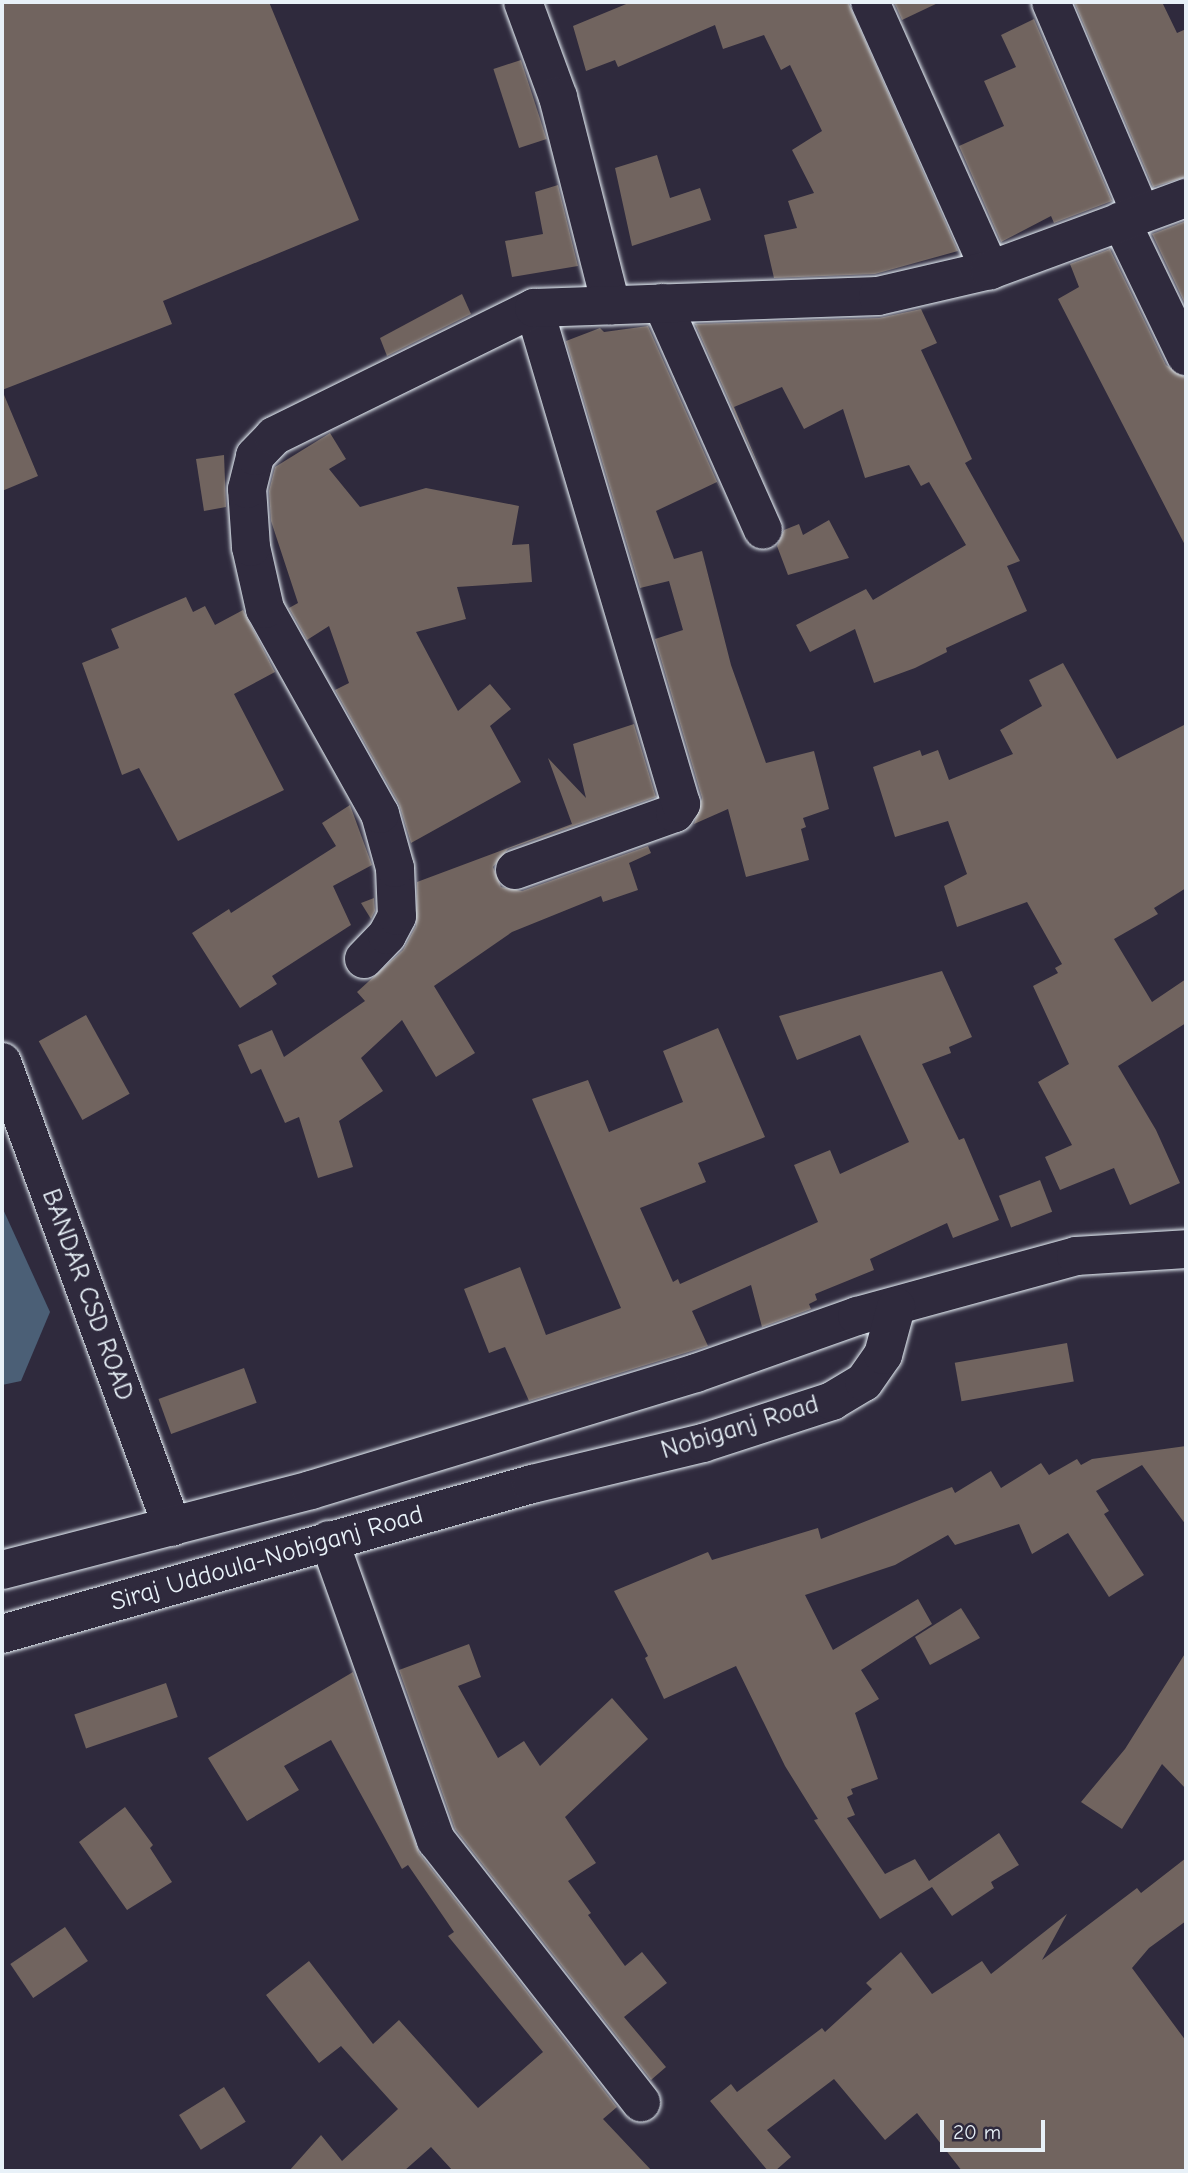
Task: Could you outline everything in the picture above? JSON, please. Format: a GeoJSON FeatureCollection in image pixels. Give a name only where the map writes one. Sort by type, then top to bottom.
{"type":"FeatureCollection","features":[{"type":"Feature","properties":{"kind":"street"},"geometry":{"type":"LineString","coordinates":[[523,2],[558,97],[611,305]]}},
{"type":"Feature","properties":{"kind":"street"},"geometry":{"type":"LineString","coordinates":[[870,2],[990,270]]}},
{"type":"Feature","properties":{"kind":"street"},"geometry":{"type":"LineString","coordinates":[[1051,2],[1131,218],[1186,356]]}},
{"type":"Feature","properties":{"kind":"street"},"geometry":{"type":"LineString","coordinates":[[364,959],[387,935],[397,916],[395,868],[380,814],[265,609],[251,547],[247,489],[255,456],[274,436],[298,421],[534,308],[878,296],[990,270],[1186,198]]}},
{"type":"Feature","properties":{"kind":"street"},"geometry":{"type":"LineString","coordinates":[[662,303],[763,530]]}},
{"type":"Feature","properties":{"kind":"street"},"geometry":{"type":"LineString","coordinates":[[515,870],[675,813],[681,804],[534,308]]}},
{"type":"Feature","properties":{"kind":"street","name":"BANDAR CSD ROAD"},"geometry":{"type":"LineString","coordinates":[[2,1062],[172,1527]]}},
{"type":"Feature","properties":{"kind":"street"},"geometry":{"type":"LineString","coordinates":[[532,1484],[514,1427],[897,1307],[1076,1256],[1186,1249]]}},
{"type":"Feature","properties":{"kind":"street","name":"Nobiganj Road"},"geometry":{"type":"LineString","coordinates":[[532,1484],[703,1443],[831,1401],[864,1382],[883,1355],[897,1307]]}},
{"type":"Feature","properties":{"kind":"street","name":"Siraj Uddoula-Nobiganj Road"},"geometry":{"type":"LineString","coordinates":[[2,1570],[311,1490],[514,1427]]}},
{"type":"Feature","properties":{"kind":"street","name":"Siraj Uddoula-Nobiganj Road"},"geometry":{"type":"LineString","coordinates":[[2,1634],[193,1583],[329,1540],[532,1484]]}},
{"type":"Feature","properties":{"kind":"street"},"geometry":{"type":"LineString","coordinates":[[329,1540],[436,1840],[641,2102]]}},
{"type":"Feature","properties":{"kind":"water"},"geometry":{"type":"Polygon","coordinates":[[[2,1207],[50,1312],[21,1381],[2,1385],[2,1207]]]}},
{"type":"Feature","properties":{"kind":"building"},"geometry":{"type":"Polygon","coordinates":[[[2,2],[269,2],[359,220],[163,301],[172,324],[2,390],[2,2]]]}},
{"type":"Feature","properties":{"kind":"building"},"geometry":{"type":"Polygon","coordinates":[[[631,2],[848,2],[958,251],[875,274],[774,278],[764,235],[797,228],[788,201],[814,193],[792,150],[822,131],[790,65],[781,70],[764,35],[723,49],[715,25],[618,67],[615,60],[586,71],[573,26],[631,2]]]}},
{"type":"Feature","properties":{"kind":"building"},"geometry":{"type":"Polygon","coordinates":[[[894,2],[940,2],[902,20],[894,2]]]}},
{"type":"Feature","properties":{"kind":"building"},"geometry":{"type":"Polygon","coordinates":[[[1162,2],[1177,33],[1186,29],[1186,177],[1153,187],[1075,4],[1162,2]]]}},
{"type":"Feature","properties":{"kind":"building"},"geometry":{"type":"Polygon","coordinates":[[[1034,19],[1112,201],[1054,223],[1051,216],[1001,242],[959,146],[1004,126],[984,81],[1016,67],[1001,35],[1034,19]]]}},
{"type":"Feature","properties":{"kind":"building"},"geometry":{"type":"Polygon","coordinates":[[[521,60],[547,139],[519,148],[493,69],[521,60]]]}},
{"type":"Feature","properties":{"kind":"building"},"geometry":{"type":"Polygon","coordinates":[[[657,155],[670,198],[700,188],[711,220],[632,246],[615,168],[657,155]]]}},
{"type":"Feature","properties":{"kind":"building"},"geometry":{"type":"Polygon","coordinates":[[[558,185],[578,266],[512,277],[505,241],[543,234],[535,192],[558,185]]]}},
{"type":"Feature","properties":{"kind":"building"},"geometry":{"type":"Polygon","coordinates":[[[1186,221],[1186,306],[1152,234],[1186,221]]]}},
{"type":"Feature","properties":{"kind":"building"},"geometry":{"type":"Polygon","coordinates":[[[1110,249],[1166,365],[1186,378],[1186,547],[1058,299],[1079,287],[1070,264],[1110,249]]]}},
{"type":"Feature","properties":{"kind":"building"},"geometry":{"type":"Polygon","coordinates":[[[462,294],[471,314],[387,356],[380,338],[462,294]]]}},
{"type":"Feature","properties":{"kind":"building"},"geometry":{"type":"Polygon","coordinates":[[[921,309],[937,343],[921,350],[972,459],[965,463],[1020,561],[1007,566],[1027,611],[946,648],[947,652],[915,668],[874,683],[855,629],[810,652],[796,625],[866,589],[873,600],[966,545],[929,482],[921,486],[909,465],[865,478],[843,409],[804,429],[782,387],[734,407],[764,479],[695,324],[879,318],[921,309]]]}},
{"type":"Feature","properties":{"kind":"building"},"geometry":{"type":"Polygon","coordinates":[[[648,326],[724,497],[717,482],[656,511],[674,559],[702,551],[731,665],[766,763],[814,751],[829,809],[803,818],[806,827],[801,829],[809,860],[746,877],[728,809],[694,824],[702,798],[655,639],[683,630],[669,581],[640,588],[566,341],[600,328],[604,332],[648,326]]]}},
{"type":"Feature","properties":{"kind":"building"},"geometry":{"type":"Polygon","coordinates":[[[2,390],[38,476],[2,491],[2,390]]]}},
{"type":"Feature","properties":{"kind":"building"},"geometry":{"type":"Polygon","coordinates":[[[330,433],[346,459],[329,469],[360,507],[426,488],[519,506],[512,545],[529,544],[532,582],[457,587],[466,619],[416,632],[458,711],[490,684],[511,709],[490,726],[521,782],[411,843],[399,804],[335,690],[349,683],[329,626],[307,640],[289,608],[298,603],[271,521],[269,491],[275,467],[330,433]]]}},
{"type":"Feature","properties":{"kind":"building"},"geometry":{"type":"Polygon","coordinates":[[[224,455],[226,507],[204,511],[196,459],[224,455]]]}},
{"type":"Feature","properties":{"kind":"building"},"geometry":{"type":"Polygon","coordinates":[[[829,520],[849,558],[788,575],[777,546],[784,530],[799,524],[803,535],[829,520]]]}},
{"type":"Feature","properties":{"kind":"building"},"geometry":{"type":"Polygon","coordinates":[[[186,597],[193,612],[205,606],[215,625],[243,610],[275,672],[234,694],[284,790],[178,841],[139,768],[122,775],[82,663],[119,648],[111,629],[186,597]]]}},
{"type":"Feature","properties":{"kind":"building"},"geometry":{"type":"Polygon","coordinates":[[[1063,663],[1117,759],[1186,724],[1186,888],[1154,908],[1158,914],[1114,939],[1152,1002],[1186,979],[1186,1023],[1118,1066],[1156,1130],[1180,1183],[1130,1205],[1114,1168],[1060,1190],[1045,1157],[1072,1145],[1038,1082],[1069,1064],[1033,986],[1058,973],[1055,968],[1062,964],[1027,902],[957,927],[944,886],[967,874],[948,821],[895,837],[873,767],[920,750],[922,756],[938,750],[949,780],[1013,754],[1000,730],[1042,706],[1029,680],[1063,663]]]}},
{"type":"Feature","properties":{"kind":"building"},"geometry":{"type":"Polygon","coordinates":[[[634,724],[656,797],[508,849],[493,867],[501,887],[522,891],[648,846],[651,853],[629,863],[638,890],[603,902],[601,896],[512,932],[434,986],[475,1053],[436,1077],[402,1020],[361,1058],[383,1091],[339,1121],[353,1167],[318,1178],[299,1117],[285,1123],[261,1069],[251,1074],[238,1045],[272,1030],[284,1057],[365,1001],[357,992],[403,950],[416,926],[417,882],[572,824],[548,758],[586,798],[573,744],[634,724]]]}},
{"type":"Feature","properties":{"kind":"building"},"geometry":{"type":"Polygon","coordinates":[[[350,805],[372,865],[333,886],[351,925],[272,976],[277,984],[240,1008],[192,933],[229,909],[231,913],[336,846],[322,823],[350,805]]]}},
{"type":"Feature","properties":{"kind":"building"},"geometry":{"type":"Polygon","coordinates":[[[374,898],[375,911],[371,919],[361,903],[374,898]]]}},
{"type":"Feature","properties":{"kind":"building"},"geometry":{"type":"Polygon","coordinates":[[[942,971],[972,1037],[949,1047],[951,1053],[922,1064],[959,1140],[964,1138],[999,1220],[953,1238],[947,1223],[870,1259],[874,1270],[815,1294],[817,1300],[809,1304],[811,1309],[762,1327],[751,1285],[692,1311],[708,1346],[529,1401],[505,1347],[489,1353],[464,1289],[520,1267],[546,1335],[621,1308],[532,1099],[588,1080],[609,1132],[683,1102],[663,1051],[718,1028],[765,1137],[698,1163],[706,1182],[640,1208],[673,1282],[678,1279],[680,1284],[818,1222],[794,1165],[830,1150],[840,1174],[909,1142],[860,1035],[797,1060],[779,1016],[942,971]]]}},
{"type":"Feature","properties":{"kind":"building"},"geometry":{"type":"Polygon","coordinates":[[[86,1015],[130,1094],[82,1120],[39,1041],[86,1015]]]}},
{"type":"Feature","properties":{"kind":"building"},"geometry":{"type":"Polygon","coordinates":[[[1040,1180],[1052,1212],[1011,1228],[999,1196],[1040,1180]]]}},
{"type":"Feature","properties":{"kind":"building"},"geometry":{"type":"Polygon","coordinates":[[[1067,1343],[1074,1381],[962,1401],[955,1363],[1067,1343]]]}},
{"type":"Feature","properties":{"kind":"building"},"geometry":{"type":"Polygon","coordinates":[[[244,1368],[257,1403],[171,1434],[158,1399],[244,1368]]]}},
{"type":"Feature","properties":{"kind":"building"},"geometry":{"type":"Polygon","coordinates":[[[1186,1446],[1186,1525],[1142,1465],[1096,1491],[1109,1511],[1104,1514],[1144,1575],[1109,1597],[1068,1533],[1032,1554],[1019,1524],[955,1545],[948,1535],[895,1565],[805,1595],[833,1650],[918,1599],[932,1624],[861,1670],[879,1699],[855,1713],[878,1779],[851,1789],[853,1794],[847,1797],[855,1815],[847,1818],[885,1874],[915,1859],[929,1881],[999,1833],[1019,1865],[991,1882],[994,1888],[952,1916],[932,1887],[880,1919],[814,1820],[818,1819],[785,1766],[736,1666],[664,1699],[645,1658],[648,1656],[614,1591],[708,1552],[712,1560],[818,1528],[821,1539],[952,1487],[955,1493],[991,1471],[1001,1488],[1041,1463],[1049,1475],[1077,1459],[1081,1465],[1092,1459],[1186,1446]]]}},
{"type":"Feature","properties":{"kind":"building"},"geometry":{"type":"Polygon","coordinates":[[[961,1608],[980,1638],[930,1665],[915,1637],[961,1608]]]}},
{"type":"Feature","properties":{"kind":"building"},"geometry":{"type":"Polygon","coordinates":[[[469,1644],[481,1677],[458,1686],[498,1758],[524,1741],[540,1766],[612,1698],[648,1739],[565,1817],[596,1863],[568,1881],[591,1913],[588,1915],[625,1966],[642,1952],[667,1983],[624,2017],[666,2067],[651,2080],[455,1829],[399,1670],[469,1644]]]}},
{"type":"Feature","properties":{"kind":"building"},"geometry":{"type":"Polygon","coordinates":[[[1186,1652],[1186,1789],[1162,1764],[1122,1829],[1081,1802],[1125,1749],[1186,1652]]]}},
{"type":"Feature","properties":{"kind":"building"},"geometry":{"type":"Polygon","coordinates":[[[353,1672],[419,1853],[617,2107],[603,2119],[652,2171],[453,2171],[431,2147],[404,2171],[289,2171],[321,2135],[342,2161],[398,2109],[341,2046],[319,2063],[266,1995],[309,1961],[373,2044],[399,2020],[478,2108],[543,2052],[448,1936],[454,1932],[408,1865],[402,1869],[331,1740],[284,1766],[299,1790],[247,1821],[208,1758],[353,1672]]]}},
{"type":"Feature","properties":{"kind":"building"},"geometry":{"type":"Polygon","coordinates":[[[166,1683],[178,1717],[86,1749],[74,1715],[166,1683]]]}},
{"type":"Feature","properties":{"kind":"building"},"geometry":{"type":"Polygon","coordinates":[[[125,1807],[153,1845],[150,1848],[172,1882],[127,1910],[79,1842],[125,1807]]]}},
{"type":"Feature","properties":{"kind":"building"},"geometry":{"type":"Polygon","coordinates":[[[1186,1858],[1186,1921],[1149,1948],[1132,1968],[1186,2041],[1186,2171],[962,2171],[917,2113],[885,2140],[834,2079],[767,2130],[791,2157],[775,2171],[768,2171],[710,2101],[731,2084],[737,2092],[822,2028],[825,2032],[872,1989],[866,1983],[901,1952],[932,1994],[982,1961],[991,1974],[1067,1914],[1042,1960],[1137,1888],[1141,1893],[1186,1858]]]}},
{"type":"Feature","properties":{"kind":"building"},"geometry":{"type":"Polygon","coordinates":[[[65,1927],[88,1961],[33,1998],[10,1964],[65,1927]]]}},
{"type":"Feature","properties":{"kind":"building"},"geometry":{"type":"Polygon","coordinates":[[[224,2087],[246,2122],[201,2150],[179,2115],[224,2087]]]}}]}
